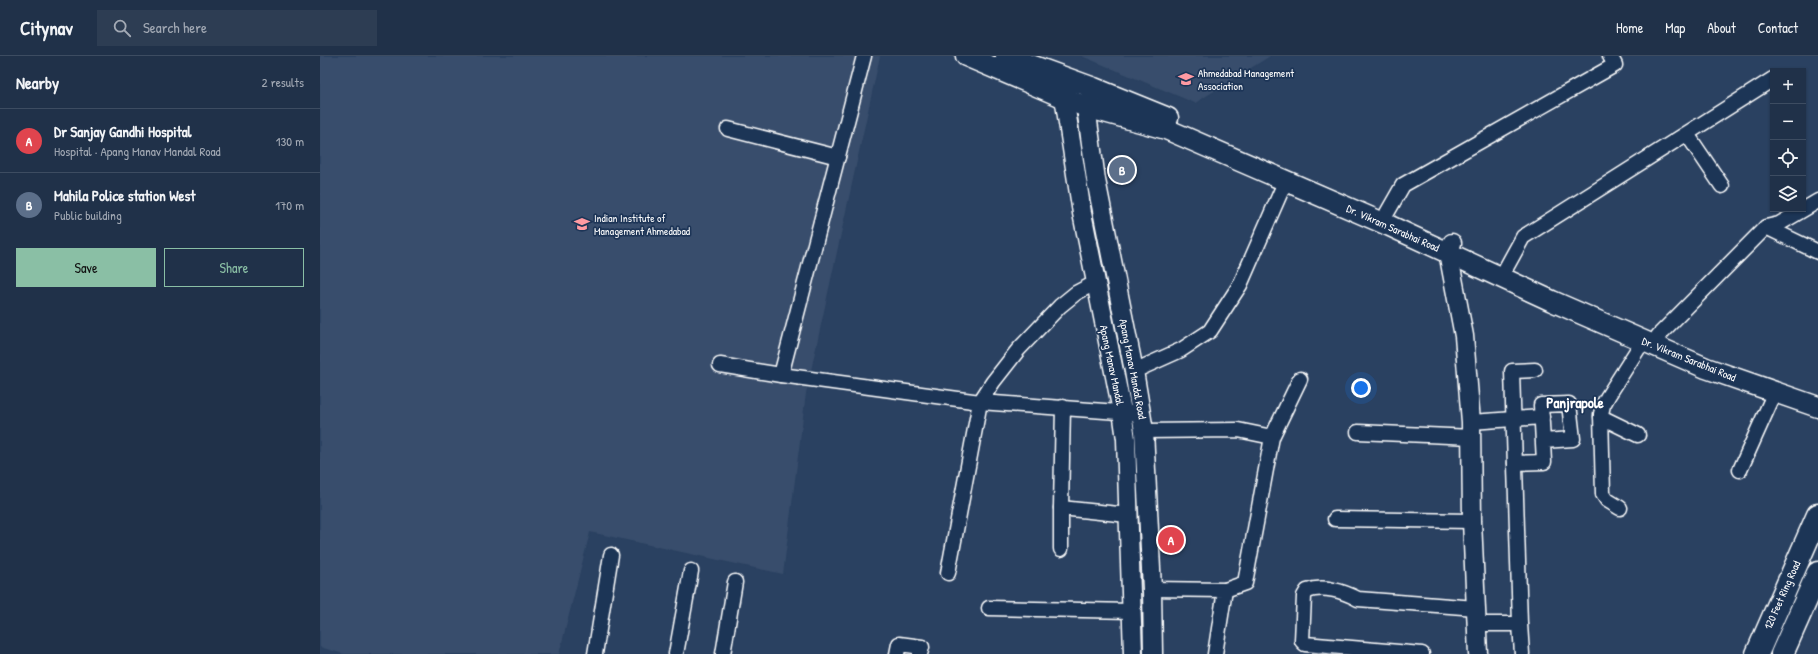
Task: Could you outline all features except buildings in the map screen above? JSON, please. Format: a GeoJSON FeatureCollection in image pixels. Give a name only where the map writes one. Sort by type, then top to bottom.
{"type":"FeatureCollection","features":[{"type":"Feature","properties":{"kind":"main road","name":"Dr. Vikram Sarabhai Road"},"geometry":{"type":"LineString","coordinates":[[966,56],[1068,89],[1094,88],[1263,156],[1387,213],[1450,248],[1506,268],[1651,338],[1706,368],[1818,407]]}},
{"type":"Feature","properties":{"kind":"main road","name":"Dr. Vikram Sarabhai Road"},"geometry":{"type":"LineString","coordinates":[[1006,56],[1068,89],[1086,107],[1166,129],[1450,248],[1651,338],[1818,393]]}},
{"type":"Feature","properties":{"kind":"main road","name":"120 Feet Ring Road"},"geometry":{"type":"LineString","coordinates":[[1757,654],[1818,515]]}},
{"type":"Feature","properties":{"kind":"main road"},"geometry":{"type":"LineString","coordinates":[[1782,654],[1818,574]]}},
{"type":"Feature","properties":{"kind":"street"},"geometry":{"type":"LineString","coordinates":[[781,374],[864,56]]}},
{"type":"Feature","properties":{"kind":"street"},"geometry":{"type":"LineString","coordinates":[[1387,213],[1403,185],[1615,65],[1610,56]]}},
{"type":"Feature","properties":{"kind":"street"},"geometry":{"type":"LineString","coordinates":[[1506,268],[1523,237],[1770,81]]}},
{"type":"Feature","properties":{"kind":"street"},"geometry":{"type":"LineString","coordinates":[[1086,107],[1094,88]]}},
{"type":"Feature","properties":{"kind":"street","name":"Apang Manav Mandal"},"geometry":{"type":"LineString","coordinates":[[1068,89],[1082,213],[1122,411],[1126,439],[1133,654]]}},
{"type":"Feature","properties":{"kind":"street","name":"Apang Manav Mandal Road"},"geometry":{"type":"LineString","coordinates":[[1086,107],[1096,180],[1143,423],[1152,588],[1153,654]]}},
{"type":"Feature","properties":{"kind":"street"},"geometry":{"type":"LineString","coordinates":[[728,129],[838,156]]}},
{"type":"Feature","properties":{"kind":"street"},"geometry":{"type":"LineString","coordinates":[[1687,134],[1722,186]]}},
{"type":"Feature","properties":{"kind":"street"},"geometry":{"type":"LineString","coordinates":[[1134,371],[1182,350],[1210,331],[1240,285],[1286,180]]}},
{"type":"Feature","properties":{"kind":"street"},"geometry":{"type":"LineString","coordinates":[[1620,508],[1606,500],[1603,494],[1601,417],[1603,405],[1608,396],[1651,338],[1766,227],[1779,224],[1818,201]]}},
{"type":"Feature","properties":{"kind":"street"},"geometry":{"type":"LineString","coordinates":[[1766,227],[1818,252]]}},
{"type":"Feature","properties":{"kind":"street"},"geometry":{"type":"LineString","coordinates":[[1450,248],[1464,336],[1471,429],[1472,521],[1478,654]]}},
{"type":"Feature","properties":{"kind":"street"},"geometry":{"type":"LineString","coordinates":[[948,573],[980,402],[993,382],[1018,350],[1060,306],[1076,293],[1095,283]]}},
{"type":"Feature","properties":{"kind":"street"},"geometry":{"type":"LineString","coordinates":[[720,365],[980,402],[1122,411],[1143,423],[1238,430],[1272,437]]}},
{"type":"Feature","properties":{"kind":"street"},"geometry":{"type":"LineString","coordinates":[[1522,654],[1512,371],[1535,370]]}},
{"type":"Feature","properties":{"kind":"street"},"geometry":{"type":"LineString","coordinates":[[1152,588],[1225,590],[1245,583],[1272,437],[1300,379]]}},
{"type":"Feature","properties":{"kind":"street"},"geometry":{"type":"LineString","coordinates":[[1740,470],[1775,392]]}},
{"type":"Feature","properties":{"kind":"street"},"geometry":{"type":"LineString","coordinates":[[1515,463],[1544,462],[1541,405],[1569,404],[1573,439],[1543,441]]}},
{"type":"Feature","properties":{"kind":"street"},"geometry":{"type":"LineString","coordinates":[[1061,549],[1063,407]]}},
{"type":"Feature","properties":{"kind":"street"},"geometry":{"type":"LineString","coordinates":[[1358,432],[1471,429],[1514,420],[1542,417]]}},
{"type":"Feature","properties":{"kind":"street"},"geometry":{"type":"LineString","coordinates":[[1601,417],[1638,435]]}},
{"type":"Feature","properties":{"kind":"street"},"geometry":{"type":"LineString","coordinates":[[1061,508],[1128,515]]}},
{"type":"Feature","properties":{"kind":"street"},"geometry":{"type":"LineString","coordinates":[[1335,519],[1472,521]]}},
{"type":"Feature","properties":{"kind":"street"},"geometry":{"type":"LineString","coordinates":[[595,654],[611,555]]}},
{"type":"Feature","properties":{"kind":"street"},"geometry":{"type":"LineString","coordinates":[[676,654],[691,571]]}},
{"type":"Feature","properties":{"kind":"street"},"geometry":{"type":"LineString","coordinates":[[723,654],[735,582]]}},
{"type":"Feature","properties":{"kind":"street"},"geometry":{"type":"LineString","coordinates":[[1422,654],[1304,644],[1302,641],[1304,596],[1307,591],[1314,588],[1344,592],[1358,598],[1520,624]]}},
{"type":"Feature","properties":{"kind":"street"},"geometry":{"type":"LineString","coordinates":[[1215,654],[1225,590]]}},
{"type":"Feature","properties":{"kind":"street"},"geometry":{"type":"LineString","coordinates":[[989,608],[1152,614]]}},
{"type":"Feature","properties":{"kind":"street"},"geometry":{"type":"LineString","coordinates":[[897,654],[899,644],[922,647],[920,654]]}},
{"type":"Feature","properties":{"kind":"shaded area","name":"Indian Institute of Management Ahmedabad"},"geometry":{"type":"Polygon","coordinates":[[[320,56],[880,56],[806,393],[783,574],[590,532],[559,654],[344,654],[320,647],[320,56]]]}},
{"type":"Feature","properties":{"kind":"shaded area","name":"Ahmedabad Management Association"},"geometry":{"type":"Polygon","coordinates":[[[1082,56],[1270,56],[1195,103],[1082,56]]]}},
{"type":"Feature","properties":{"kind":"place","name":"Ahmedabad Management Association"},"geometry":{"type":"Point","coordinates":[1186,79]}},
{"type":"Feature","properties":{"kind":"place","name":"Mahila Police station West"},"geometry":{"type":"Point","coordinates":[1122,170]}},
{"type":"Feature","properties":{"kind":"place","name":"Indian Institute of Management Ahmedabad"},"geometry":{"type":"Point","coordinates":[582,224]}},
{"type":"Feature","properties":{"kind":"place","name":"Dr Sanjay Gandhi Hospital"},"geometry":{"type":"Point","coordinates":[1171,540]}},
{"type":"Feature","properties":{"kind":"district","name":"Panjrapole"},"geometry":{"type":"Point","coordinates":[1575,402]}}]}
